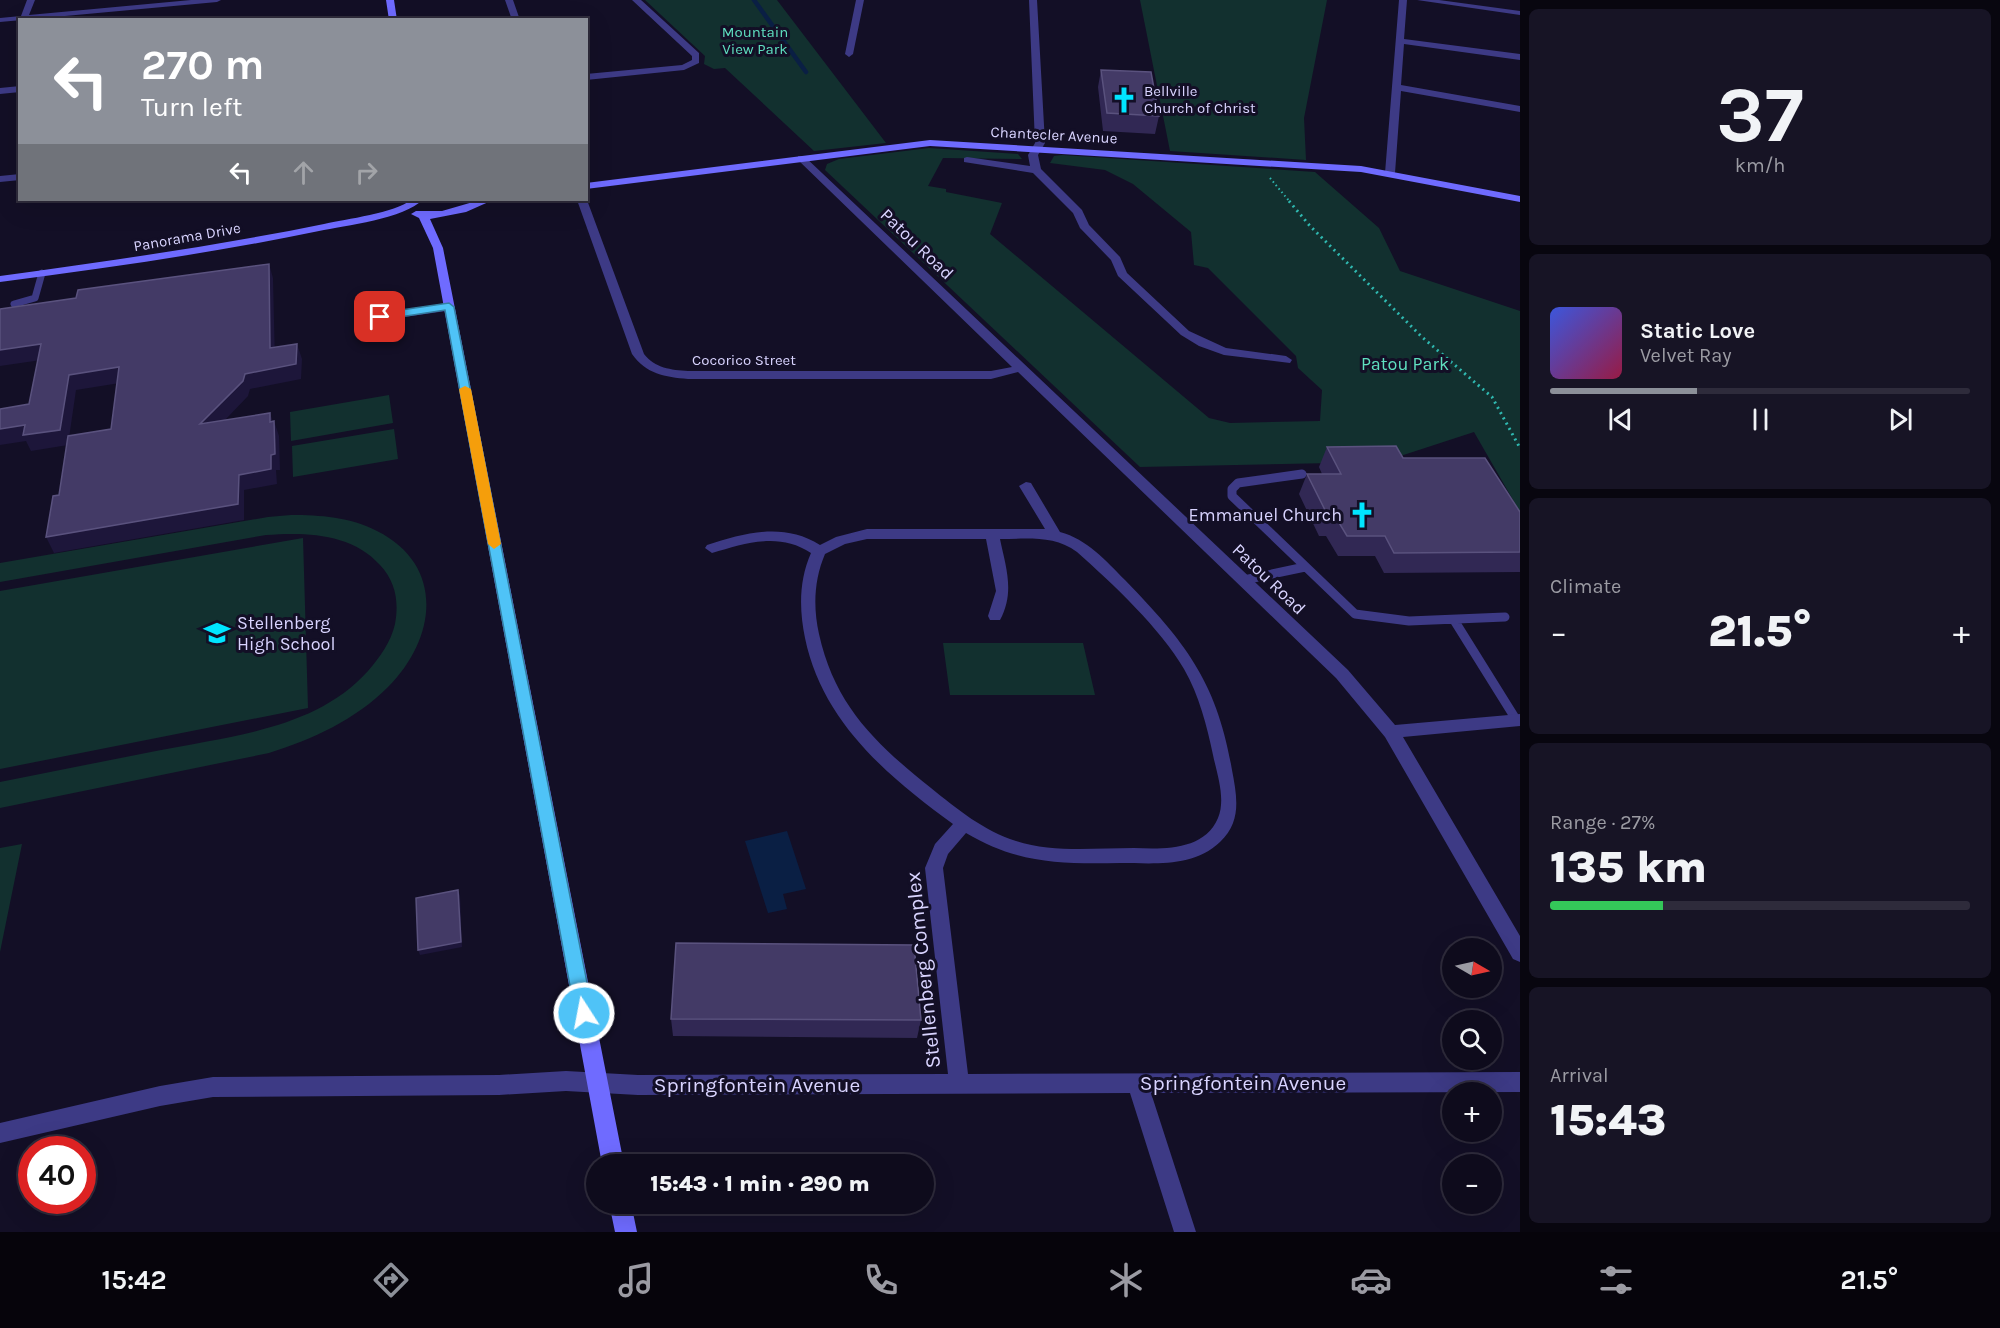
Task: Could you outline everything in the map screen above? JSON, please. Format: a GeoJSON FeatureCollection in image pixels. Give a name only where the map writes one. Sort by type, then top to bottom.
{"type":"FeatureCollection","features":[{"type":"Feature","properties":{"kind":"street"},"geometry":{"type":"LineString","coordinates":[[31,0],[24,18],[217,0]]}},
{"type":"Feature","properties":{"kind":"street"},"geometry":{"type":"LineString","coordinates":[[390,0],[393,18]]}},
{"type":"Feature","properties":{"kind":"street"},"geometry":{"type":"LineString","coordinates":[[509,0],[515,18]]}},
{"type":"Feature","properties":{"kind":"street"},"geometry":{"type":"LineString","coordinates":[[588,77],[684,67],[696,61],[696,55],[636,0]]}},
{"type":"Feature","properties":{"kind":"street"},"geometry":{"type":"LineString","coordinates":[[849,54],[860,0]]}},
{"type":"Feature","properties":{"kind":"street"},"geometry":{"type":"LineString","coordinates":[[1033,0],[1040,142],[1033,155],[1036,170]]}},
{"type":"Feature","properties":{"kind":"street"},"geometry":{"type":"LineString","coordinates":[[1390,173],[1403,0]]}},
{"type":"Feature","properties":{"kind":"street"},"geometry":{"type":"LineString","coordinates":[[1421,0],[1520,12]]}},
{"type":"Feature","properties":{"kind":"street"},"geometry":{"type":"LineString","coordinates":[[0,21],[18,19]]}},
{"type":"Feature","properties":{"kind":"street"},"geometry":{"type":"LineString","coordinates":[[1400,41],[1520,57]]}},
{"type":"Feature","properties":{"kind":"street"},"geometry":{"type":"LineString","coordinates":[[1396,87],[1520,109]]}},
{"type":"Feature","properties":{"kind":"street"},"geometry":{"type":"LineString","coordinates":[[0,91],[18,89]]}},
{"type":"Feature","properties":{"kind":"street","name":"Chantecler Avenue"},"geometry":{"type":"LineString","coordinates":[[588,186],[923,143],[1037,148],[1390,173],[1520,199]]}},
{"type":"Feature","properties":{"kind":"street","name":"Patou Road"},"geometry":{"type":"LineString","coordinates":[[801,158],[1342,674],[1391,732],[1520,953]]}},
{"type":"Feature","properties":{"kind":"street"},"geometry":{"type":"LineString","coordinates":[[968,160],[1036,170],[1078,213],[1083,226],[1116,259],[1122,273],[1185,333],[1203,344],[1224,351],[1286,360]]}},
{"type":"Feature","properties":{"kind":"street"},"geometry":{"type":"LineString","coordinates":[[0,179],[18,177]]}},
{"type":"Feature","properties":{"kind":"street"},"geometry":{"type":"LineString","coordinates":[[414,202],[412,213],[444,221],[486,201]]}},
{"type":"Feature","properties":{"kind":"street","name":"Cocorico Street"},"geometry":{"type":"LineString","coordinates":[[582,201],[638,354],[641,360],[657,370],[688,375],[991,375],[1022,368]]}},
{"type":"Feature","properties":{"kind":"street","name":"Panorama Drive"},"geometry":{"type":"LineString","coordinates":[[0,279],[160,258],[378,216],[414,202]]}},
{"type":"Feature","properties":{"kind":"street","name":"Panorama Drive"},"geometry":{"type":"LineString","coordinates":[[378,216],[439,215],[444,221]]}},
{"type":"Feature","properties":{"kind":"street"},"geometry":{"type":"LineString","coordinates":[[444,221],[449,307],[611,1154]]}},
{"type":"Feature","properties":{"kind":"street"},"geometry":{"type":"LineString","coordinates":[[1026,486],[1055,535]]}},
{"type":"Feature","properties":{"kind":"street"},"geometry":{"type":"LineString","coordinates":[[867,534],[992,534],[1055,535],[1079,546],[1121,586],[1185,657],[1203,687],[1219,738],[1230,798],[1223,826],[1214,838],[1190,851],[1175,855],[1050,856],[1008,846],[964,824],[885,760],[856,731],[832,700],[812,643],[808,615],[808,582],[819,551],[841,540],[867,534]]}},
{"type":"Feature","properties":{"kind":"street"},"geometry":{"type":"LineString","coordinates":[[992,534],[1003,591],[995,616]]}},
{"type":"Feature","properties":{"kind":"street"},"geometry":{"type":"LineString","coordinates":[[712,548],[748,537],[771,535],[794,538],[819,551]]}},
{"type":"Feature","properties":{"kind":"street"},"geometry":{"type":"LineString","coordinates":[[1391,732],[1519,721]]}},
{"type":"Feature","properties":{"kind":"street","name":"Stellenberg Complex"},"geometry":{"type":"LineString","coordinates":[[959,1084],[934,868],[938,853],[944,844],[964,824]]}},
{"type":"Feature","properties":{"kind":"street","name":"Springfontein Avenue"},"geometry":{"type":"LineString","coordinates":[[0,1133],[169,1094],[213,1087],[499,1086],[566,1081],[959,1084],[1520,1082]]}},
{"type":"Feature","properties":{"kind":"street"},"geometry":{"type":"LineString","coordinates":[[1137,1083],[1185,1232]]}},
{"type":"Feature","properties":{"kind":"street"},"geometry":{"type":"LineString","coordinates":[[622,1214],[626,1232]]}},
{"type":"Feature","properties":{"kind":"lane"},"geometry":{"type":"LineString","coordinates":[[14,304],[35,298],[42,273]]}},
{"type":"Feature","properties":{"kind":"lane"},"geometry":{"type":"LineString","coordinates":[[380,317],[449,307]]}},
{"type":"Feature","properties":{"kind":"lane"},"geometry":{"type":"LineString","coordinates":[[1302,474],[1238,483],[1232,489],[1232,496],[1355,614],[1370,618],[1454,620],[1505,617]]}},
{"type":"Feature","properties":{"kind":"lane"},"geometry":{"type":"LineString","coordinates":[[1244,580],[1305,567]]}},
{"type":"Feature","properties":{"kind":"lane"},"geometry":{"type":"LineString","coordinates":[[1454,620],[1519,721]]}},
{"type":"Feature","properties":{"kind":"path"},"geometry":{"type":"LineString","coordinates":[[1270,163],[1268,176],[1310,226],[1422,337],[1492,397],[1520,448]]}},
{"type":"Feature","properties":{"kind":"green space","name":"Mountain View Park"},"geometry":{"type":"Polygon","coordinates":[[[645,0],[777,0],[886,143],[814,151],[725,68],[714,69],[704,64],[705,56],[645,0]]]}},
{"type":"Feature","properties":{"kind":"green space"},"geometry":{"type":"Polygon","coordinates":[[[1140,0],[1327,0],[1304,118],[1306,160],[1170,151],[1140,0]]]}},
{"type":"Feature","properties":{"kind":"green space","name":"Patou Park"},"geometry":{"type":"Polygon","coordinates":[[[929,148],[1018,154],[1022,159],[943,158],[928,186],[946,189],[946,192],[1002,203],[990,234],[1209,418],[1230,423],[1320,421],[1322,390],[1298,368],[1296,356],[1208,268],[1194,265],[1191,232],[1133,184],[1105,170],[1050,163],[1054,156],[1062,155],[1315,172],[1379,228],[1400,271],[1520,311],[1520,512],[1474,432],[1382,462],[1140,467],[825,170],[827,164],[839,159],[929,148]]]}},
{"type":"Feature","properties":{"kind":"green space"},"geometry":{"type":"Polygon","coordinates":[[[389,395],[393,423],[291,441],[290,412],[389,395]]]}},
{"type":"Feature","properties":{"kind":"green space"},"geometry":{"type":"Polygon","coordinates":[[[394,429],[398,459],[293,477],[292,446],[394,429]]]}},
{"type":"Feature","properties":{"kind":"green space"},"geometry":{"type":"Polygon","coordinates":[[[291,515],[335,518],[367,526],[399,545],[414,563],[423,582],[426,603],[424,625],[417,647],[404,668],[388,687],[362,709],[333,727],[269,753],[0,808],[0,782],[241,735],[270,728],[323,706],[347,691],[377,660],[391,637],[397,608],[390,578],[369,554],[342,541],[312,535],[266,535],[0,582],[0,563],[291,515]]]}},
{"type":"Feature","properties":{"kind":"green space"},"geometry":{"type":"Polygon","coordinates":[[[303,538],[308,708],[0,769],[0,591],[303,538]]]}},
{"type":"Feature","properties":{"kind":"green space"},"geometry":{"type":"Polygon","coordinates":[[[943,643],[1083,643],[1095,695],[950,695],[943,643]]]}},
{"type":"Feature","properties":{"kind":"green space"},"geometry":{"type":"Polygon","coordinates":[[[22,844],[0,952],[0,848],[22,844]]]}},
{"type":"Feature","properties":{"kind":"water"},"geometry":{"type":"Polygon","coordinates":[[[787,831],[806,889],[783,894],[787,909],[768,913],[745,841],[787,831]]]}},
{"type":"Feature","properties":{"kind":"building"},"geometry":{"type":"Polygon","coordinates":[[[1101,70],[1151,72],[1159,116],[1107,113],[1101,70]]]}},
{"type":"Feature","properties":{"kind":"building"},"geometry":{"type":"Polygon","coordinates":[[[269,264],[270,348],[297,344],[296,364],[245,374],[243,381],[200,424],[270,413],[270,422],[274,421],[275,454],[271,455],[271,469],[239,475],[238,504],[46,537],[53,496],[59,495],[68,436],[111,429],[119,367],[69,375],[60,430],[23,435],[25,425],[0,429],[0,409],[29,404],[41,344],[0,350],[0,309],[76,298],[78,290],[269,264]]]}},
{"type":"Feature","properties":{"kind":"building","name":"Emmanuel Church"},"geometry":{"type":"Polygon","coordinates":[[[1396,446],[1403,458],[1485,458],[1520,512],[1520,552],[1394,553],[1385,536],[1347,536],[1335,516],[1328,516],[1307,474],[1341,474],[1327,447],[1396,446]]]}},
{"type":"Feature","properties":{"kind":"building"},"geometry":{"type":"Polygon","coordinates":[[[458,890],[461,942],[418,950],[416,898],[458,890]]]}},
{"type":"Feature","properties":{"kind":"building"},"geometry":{"type":"Polygon","coordinates":[[[676,943],[914,945],[921,1020],[671,1019],[676,943]]]}},
{"type":"Feature","properties":{"kind":"waterway"},"geometry":{"type":"LineString","coordinates":[[754,0],[806,72]]}},
{"type":"Feature","properties":{"kind":"slow traffic"},"geometry":{"type":"LineString","coordinates":[[465,389],[494,544]]}},
{"type":"Feature","properties":{"kind":"place","name":"Bellville Church of Christ"},"geometry":{"type":"Point","coordinates":[1124,100]}},
{"type":"Feature","properties":{"kind":"place","name":"Emmanuel Church"},"geometry":{"type":"Point","coordinates":[1362,515]}},
{"type":"Feature","properties":{"kind":"place","name":"Stellenberg High School"},"geometry":{"type":"Point","coordinates":[217,633]}},
{"type":"Feature","properties":{"kind":"route"},"geometry":{"type":"LineString","coordinates":[[380,317],[449,307],[584,1013]]}}]}
